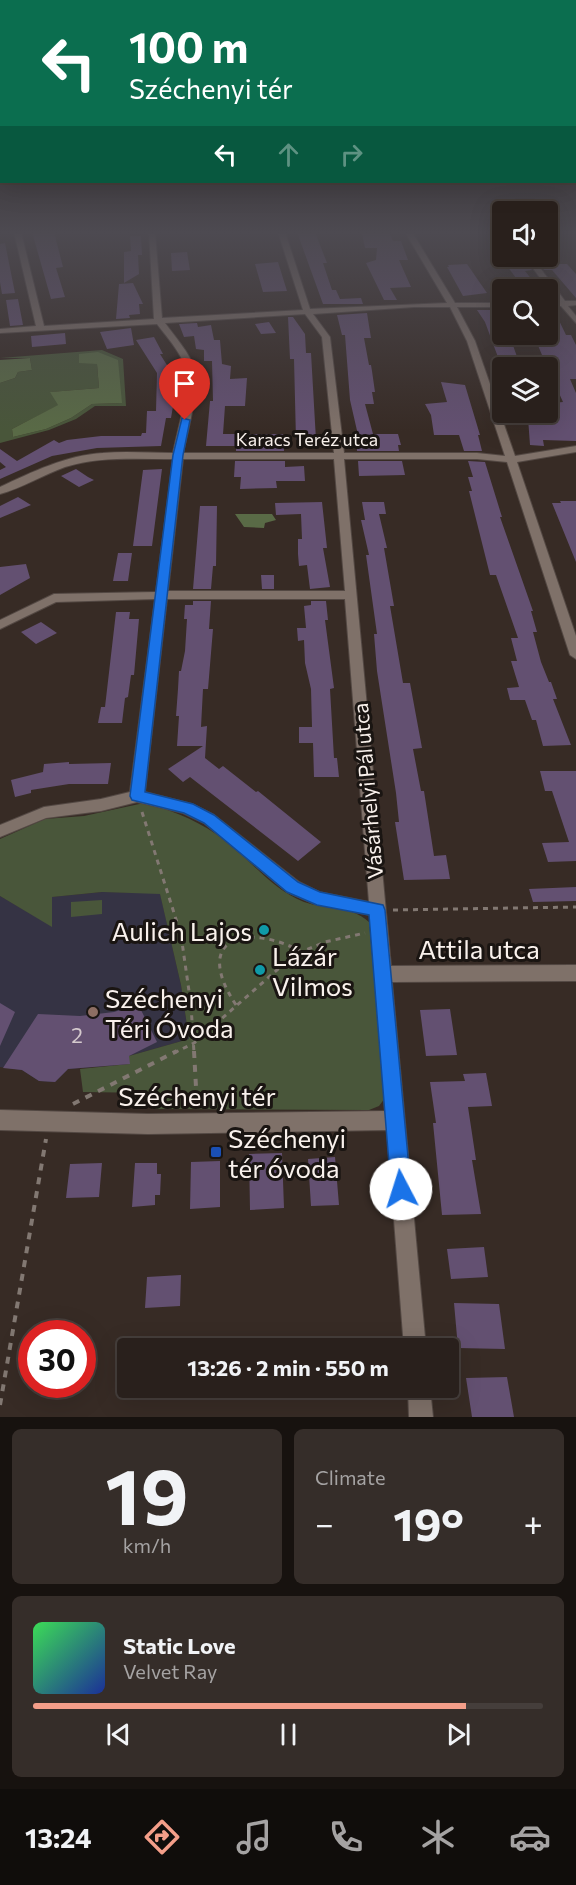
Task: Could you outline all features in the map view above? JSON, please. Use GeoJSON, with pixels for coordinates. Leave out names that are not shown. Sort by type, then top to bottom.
{"type":"FeatureCollection","features":[{"type":"Feature","properties":{"kind":"street"},"geometry":{"type":"LineString","coordinates":[[33,298],[40,328]]}},
{"type":"Feature","properties":{"kind":"street"},"geometry":{"type":"LineString","coordinates":[[137,796],[178,455],[189,403],[191,371],[185,358],[158,320],[157,298]]}},
{"type":"Feature","properties":{"kind":"street","name":"Vásárhelyi Pál utca"},"geometry":{"type":"LineString","coordinates":[[304,298],[308,311],[326,337],[339,456],[414,1338]]}},
{"type":"Feature","properties":{"kind":"street"},"geometry":{"type":"LineString","coordinates":[[447,298],[463,322],[471,341],[576,655]]}},
{"type":"Feature","properties":{"kind":"street"},"geometry":{"type":"LineString","coordinates":[[560,298],[576,321]]}},
{"type":"Feature","properties":{"kind":"street"},"geometry":{"type":"LineString","coordinates":[[558,303],[576,303]]}},
{"type":"Feature","properties":{"kind":"street"},"geometry":{"type":"LineString","coordinates":[[0,331],[414,305],[492,305]]}},
{"type":"Feature","properties":{"kind":"street","name":"Karacs Teréz utca"},"geometry":{"type":"LineString","coordinates":[[0,491],[52,467],[81,459],[122,455],[509,456],[576,449]]}},
{"type":"Feature","properties":{"kind":"street"},"geometry":{"type":"LineString","coordinates":[[0,625],[54,598],[162,595],[351,595]]}},
{"type":"Feature","properties":{"kind":"street"},"geometry":{"type":"LineString","coordinates":[[0,831],[44,813],[101,805],[137,796],[187,808],[209,819],[292,887],[317,898],[377,910]]}},
{"type":"Feature","properties":{"kind":"street","name":"Attila utca"},"geometry":{"type":"LineString","coordinates":[[382,974],[576,973]]}},
{"type":"Feature","properties":{"kind":"street","name":"Széchenyi tér"},"geometry":{"type":"LineString","coordinates":[[0,1120],[49,1123],[198,1123],[395,1120]]}},
{"type":"Feature","properties":{"kind":"street"},"geometry":{"type":"LineString","coordinates":[[420,1398],[421,1417]]}},
{"type":"Feature","properties":{"kind":"path"},"geometry":{"type":"LineString","coordinates":[[137,796],[181,935],[191,1005],[198,1123]]}},
{"type":"Feature","properties":{"kind":"path"},"geometry":{"type":"LineString","coordinates":[[377,910],[576,907]]}},
{"type":"Feature","properties":{"kind":"path"},"geometry":{"type":"LineString","coordinates":[[70,1105],[194,1042],[294,955],[325,942],[379,930]]}},
{"type":"Feature","properties":{"kind":"path"},"geometry":{"type":"LineString","coordinates":[[236,1005],[223,986],[220,971],[219,958],[225,947],[234,940],[248,936],[266,937],[283,941],[302,952]]}},
{"type":"Feature","properties":{"kind":"path"},"geometry":{"type":"LineString","coordinates":[[0,1405],[49,1123]]}},
{"type":"Feature","properties":{"kind":"shaded area","name":"Széchenyi Téri Óvoda"},"geometry":{"type":"Polygon","coordinates":[[[102,892],[160,893],[181,985],[189,1039],[129,1056],[130,1064],[68,1069],[55,1082],[39,1081],[22,1070],[0,1067],[0,896],[52,926],[51,897],[102,892]]]}},
{"type":"Feature","properties":{"kind":"green space"},"geometry":{"type":"Polygon","coordinates":[[[102,350],[123,359],[126,406],[95,406],[76,419],[49,430],[0,443],[0,383],[15,378],[18,372],[32,370],[30,358],[0,358],[102,350]],[[97,364],[99,388],[51,392],[59,405],[12,429],[13,437],[46,429],[71,418],[92,404],[121,403],[97,364]]]}},
{"type":"Feature","properties":{"kind":"green space"},"geometry":{"type":"Polygon","coordinates":[[[98,352],[118,360],[122,403],[92,404],[71,418],[46,429],[13,437],[12,429],[58,405],[50,392],[99,388],[97,364],[79,363],[79,354],[98,352]]]}},
{"type":"Feature","properties":{"kind":"green space"},"geometry":{"type":"Polygon","coordinates":[[[30,358],[32,370],[18,372],[15,378],[0,383],[0,360],[30,358]]]}},
{"type":"Feature","properties":{"kind":"green space"},"geometry":{"type":"Polygon","coordinates":[[[235,514],[272,514],[276,520],[265,523],[264,528],[244,527],[235,514]]]}},
{"type":"Feature","properties":{"kind":"green space"},"geometry":{"type":"Polygon","coordinates":[[[144,803],[181,815],[207,828],[291,896],[304,902],[354,913],[369,922],[385,1098],[379,1106],[369,1110],[152,1109],[151,1093],[83,1092],[80,1069],[129,1064],[129,1056],[189,1039],[181,985],[160,894],[102,892],[52,897],[52,927],[0,896],[0,839],[45,819],[84,816],[144,803]]]}},
{"type":"Feature","properties":{"kind":"green space"},"geometry":{"type":"Polygon","coordinates":[[[102,900],[102,914],[71,917],[71,902],[102,900]]]}},
{"type":"Feature","properties":{"kind":"building"},"geometry":{"type":"Polygon","coordinates":[[[118,298],[140,298],[143,304],[139,304],[140,314],[129,315],[130,318],[116,319],[118,298]]]}},
{"type":"Feature","properties":{"kind":"building"},"geometry":{"type":"Polygon","coordinates":[[[321,298],[361,298],[363,304],[323,304],[321,298]]]}},
{"type":"Feature","properties":{"kind":"building"},"geometry":{"type":"Polygon","coordinates":[[[383,298],[397,300],[384,300],[383,298]]]}},
{"type":"Feature","properties":{"kind":"building"},"geometry":{"type":"Polygon","coordinates":[[[18,299],[23,325],[10,326],[6,300],[18,299]]]}},
{"type":"Feature","properties":{"kind":"building"},"geometry":{"type":"Polygon","coordinates":[[[477,310],[492,310],[492,341],[485,322],[477,310]]]}},
{"type":"Feature","properties":{"kind":"building"},"geometry":{"type":"Polygon","coordinates":[[[367,313],[371,338],[364,338],[375,392],[372,392],[374,404],[365,404],[373,434],[398,434],[401,445],[398,445],[399,451],[357,451],[356,435],[358,435],[350,400],[345,335],[342,335],[337,315],[367,313]]]}},
{"type":"Feature","properties":{"kind":"building"},"geometry":{"type":"Polygon","coordinates":[[[288,317],[293,317],[305,334],[306,353],[311,353],[316,440],[296,440],[294,359],[290,359],[288,317]]]}},
{"type":"Feature","properties":{"kind":"building"},"geometry":{"type":"Polygon","coordinates":[[[558,318],[566,335],[571,335],[576,345],[576,379],[570,379],[576,393],[576,441],[543,440],[544,446],[530,445],[528,423],[558,423],[558,418],[560,418],[558,402],[563,402],[558,391],[558,357],[542,355],[538,345],[558,345],[558,318]]]}},
{"type":"Feature","properties":{"kind":"building"},"geometry":{"type":"Polygon","coordinates":[[[269,322],[276,333],[261,334],[255,324],[269,322]]]}},
{"type":"Feature","properties":{"kind":"building"},"geometry":{"type":"Polygon","coordinates":[[[197,323],[198,327],[211,325],[214,340],[220,340],[222,364],[231,366],[230,379],[247,378],[245,406],[225,406],[223,434],[283,434],[284,451],[236,451],[236,446],[206,446],[210,401],[213,401],[212,361],[204,361],[204,350],[196,349],[194,336],[184,337],[179,324],[197,323]]]}},
{"type":"Feature","properties":{"kind":"building"},"geometry":{"type":"Polygon","coordinates":[[[131,328],[134,345],[107,349],[100,332],[131,328]]]}},
{"type":"Feature","properties":{"kind":"building"},"geometry":{"type":"Polygon","coordinates":[[[65,333],[66,344],[32,347],[31,336],[65,333]]]}},
{"type":"Feature","properties":{"kind":"building"},"geometry":{"type":"Polygon","coordinates":[[[154,337],[163,354],[160,354],[182,389],[176,389],[171,418],[166,418],[161,446],[97,448],[52,456],[0,479],[0,470],[6,467],[0,462],[0,449],[17,461],[54,440],[59,443],[101,436],[141,436],[142,433],[146,433],[147,411],[156,411],[157,373],[136,340],[154,337]]]}},
{"type":"Feature","properties":{"kind":"building"},"geometry":{"type":"Polygon","coordinates":[[[494,345],[513,345],[517,357],[498,357],[494,345]]]}},
{"type":"Feature","properties":{"kind":"building"},"geometry":{"type":"Polygon","coordinates":[[[441,382],[465,385],[480,435],[478,435],[482,451],[464,451],[459,435],[434,435],[431,415],[425,404],[447,402],[441,382]]]}},
{"type":"Feature","properties":{"kind":"building"},"geometry":{"type":"Polygon","coordinates":[[[235,461],[285,461],[285,467],[304,466],[305,481],[276,481],[277,488],[240,489],[241,477],[234,477],[235,461]]]}},
{"type":"Feature","properties":{"kind":"building"},"geometry":{"type":"Polygon","coordinates":[[[358,461],[402,461],[405,475],[359,476],[358,461]]]}},
{"type":"Feature","properties":{"kind":"building"},"geometry":{"type":"Polygon","coordinates":[[[468,461],[485,462],[502,517],[500,517],[533,611],[531,611],[537,632],[533,632],[541,662],[551,682],[557,699],[553,699],[571,745],[543,746],[536,720],[532,720],[525,700],[510,700],[507,688],[519,687],[511,661],[517,661],[511,638],[518,638],[496,575],[490,575],[469,491],[472,491],[468,477],[473,477],[468,461]]]}},
{"type":"Feature","properties":{"kind":"building"},"geometry":{"type":"Polygon","coordinates":[[[76,469],[94,480],[79,487],[61,476],[76,469]]]}},
{"type":"Feature","properties":{"kind":"building"},"geometry":{"type":"Polygon","coordinates":[[[162,469],[152,546],[133,546],[143,470],[162,469]]]}},
{"type":"Feature","properties":{"kind":"building"},"geometry":{"type":"Polygon","coordinates":[[[18,497],[31,505],[0,518],[0,506],[18,497]]]}},
{"type":"Feature","properties":{"kind":"building"},"geometry":{"type":"Polygon","coordinates":[[[560,501],[576,501],[576,562],[552,503],[561,503],[560,501]]]}},
{"type":"Feature","properties":{"kind":"building"},"geometry":{"type":"Polygon","coordinates":[[[322,502],[327,548],[323,548],[330,587],[310,589],[307,565],[299,566],[298,539],[302,539],[301,514],[276,515],[275,503],[322,502]]]}},
{"type":"Feature","properties":{"kind":"building"},"geometry":{"type":"Polygon","coordinates":[[[362,502],[384,502],[386,514],[379,514],[387,548],[384,548],[394,606],[390,606],[403,683],[410,683],[422,748],[413,749],[421,791],[424,791],[434,856],[446,855],[450,879],[404,880],[395,822],[399,822],[396,793],[377,671],[374,634],[377,634],[366,555],[369,555],[361,520],[365,520],[362,502]]]}},
{"type":"Feature","properties":{"kind":"building"},"geometry":{"type":"Polygon","coordinates":[[[200,506],[217,506],[216,566],[213,566],[211,589],[193,589],[200,506]]]}},
{"type":"Feature","properties":{"kind":"building"},"geometry":{"type":"Polygon","coordinates":[[[118,553],[132,553],[128,581],[113,581],[118,553]]]}},
{"type":"Feature","properties":{"kind":"building"},"geometry":{"type":"Polygon","coordinates":[[[26,564],[30,578],[0,595],[0,567],[26,564]]]}},
{"type":"Feature","properties":{"kind":"building"},"geometry":{"type":"Polygon","coordinates":[[[261,575],[274,575],[274,589],[262,589],[261,575]]]}},
{"type":"Feature","properties":{"kind":"building"},"geometry":{"type":"Polygon","coordinates":[[[193,601],[211,601],[209,629],[213,629],[208,689],[203,689],[201,727],[207,726],[205,758],[219,769],[223,766],[256,792],[258,791],[321,842],[298,861],[190,777],[183,782],[168,769],[203,746],[177,746],[179,671],[181,671],[185,651],[187,619],[184,619],[185,605],[193,605],[193,601]]]}},
{"type":"Feature","properties":{"kind":"building"},"geometry":{"type":"Polygon","coordinates":[[[311,601],[326,601],[328,620],[325,620],[334,688],[330,689],[334,758],[337,758],[339,777],[314,777],[313,743],[299,743],[299,727],[312,727],[311,689],[305,663],[304,640],[298,641],[297,628],[306,628],[304,606],[311,605],[311,601]]]}},
{"type":"Feature","properties":{"kind":"building"},"geometry":{"type":"Polygon","coordinates":[[[116,612],[130,612],[129,619],[139,619],[134,675],[131,675],[128,697],[125,698],[122,723],[98,723],[101,707],[105,707],[116,612]]]}},
{"type":"Feature","properties":{"kind":"building"},"geometry":{"type":"Polygon","coordinates":[[[41,622],[57,633],[36,644],[21,632],[41,622]]]}},
{"type":"Feature","properties":{"kind":"building"},"geometry":{"type":"Polygon","coordinates":[[[69,762],[69,764],[111,763],[108,784],[69,784],[31,790],[31,793],[15,797],[11,780],[43,772],[44,764],[69,762]]]}},
{"type":"Feature","properties":{"kind":"building"},"geometry":{"type":"Polygon","coordinates":[[[540,771],[576,771],[576,861],[548,862],[542,843],[569,842],[552,791],[545,791],[540,771]]]}},
{"type":"Feature","properties":{"kind":"building"},"geometry":{"type":"Polygon","coordinates":[[[576,887],[576,901],[533,902],[529,889],[576,887]]]}},
{"type":"Feature","properties":{"kind":"building"},"geometry":{"type":"Polygon","coordinates":[[[0,1003],[15,1012],[0,1046],[0,1003]]]}},
{"type":"Feature","properties":{"kind":"building"},"geometry":{"type":"Polygon","coordinates":[[[138,1004],[157,1042],[129,1056],[130,1064],[68,1069],[55,1082],[39,1081],[22,1070],[3,1068],[38,1014],[80,1016],[114,1012],[138,1004]]]}},
{"type":"Feature","properties":{"kind":"building"},"geometry":{"type":"Polygon","coordinates":[[[450,1009],[457,1055],[426,1056],[420,1010],[450,1009]]]}},
{"type":"Feature","properties":{"kind":"building"},"geometry":{"type":"Polygon","coordinates":[[[486,1073],[492,1106],[468,1107],[476,1160],[472,1160],[481,1214],[442,1215],[433,1123],[436,1123],[430,1082],[465,1081],[463,1074],[486,1073]]]}},
{"type":"Feature","properties":{"kind":"building"},"geometry":{"type":"Polygon","coordinates":[[[282,1153],[284,1208],[250,1210],[249,1154],[282,1153]]]}},
{"type":"Feature","properties":{"kind":"building"},"geometry":{"type":"Polygon","coordinates":[[[335,1157],[339,1205],[311,1206],[308,1159],[335,1157]]]}},
{"type":"Feature","properties":{"kind":"building"},"geometry":{"type":"Polygon","coordinates":[[[220,1161],[220,1207],[190,1209],[191,1162],[220,1161]]]}},
{"type":"Feature","properties":{"kind":"building"},"geometry":{"type":"Polygon","coordinates":[[[102,1163],[99,1197],[66,1198],[70,1164],[102,1163]]]}},
{"type":"Feature","properties":{"kind":"building"},"geometry":{"type":"Polygon","coordinates":[[[135,1163],[157,1163],[157,1174],[161,1174],[160,1195],[155,1195],[155,1205],[132,1207],[135,1163]]]}},
{"type":"Feature","properties":{"kind":"building"},"geometry":{"type":"Polygon","coordinates":[[[484,1247],[488,1277],[451,1279],[447,1249],[484,1247]]]}},
{"type":"Feature","properties":{"kind":"building"},"geometry":{"type":"Polygon","coordinates":[[[181,1275],[180,1306],[145,1308],[147,1277],[181,1275]]]}},
{"type":"Feature","properties":{"kind":"building"},"geometry":{"type":"Polygon","coordinates":[[[454,1303],[499,1304],[505,1349],[459,1348],[459,1338],[457,1338],[454,1303]]]}},
{"type":"Feature","properties":{"kind":"building"},"geometry":{"type":"Polygon","coordinates":[[[507,1377],[514,1417],[472,1417],[466,1378],[507,1377]]]}},
{"type":"Feature","properties":{"kind":"place","name":"Aulich Lajos"},"geometry":{"type":"Point","coordinates":[264,930]}},
{"type":"Feature","properties":{"kind":"place","name":"Lázár Vilmos"},"geometry":{"type":"Point","coordinates":[260,970]}},
{"type":"Feature","properties":{"kind":"place","name":"Széchenyi Téri Óvoda"},"geometry":{"type":"Point","coordinates":[93,1012]}},
{"type":"Feature","properties":{"kind":"place","name":"Széchenyi tér óvoda"},"geometry":{"type":"Point","coordinates":[216,1152]}},
{"type":"Feature","properties":{"kind":"route"},"geometry":{"type":"LineString","coordinates":[[185,420],[178,455],[137,796],[187,808],[209,819],[292,887],[317,898],[377,910],[401,1189]]}}]}
